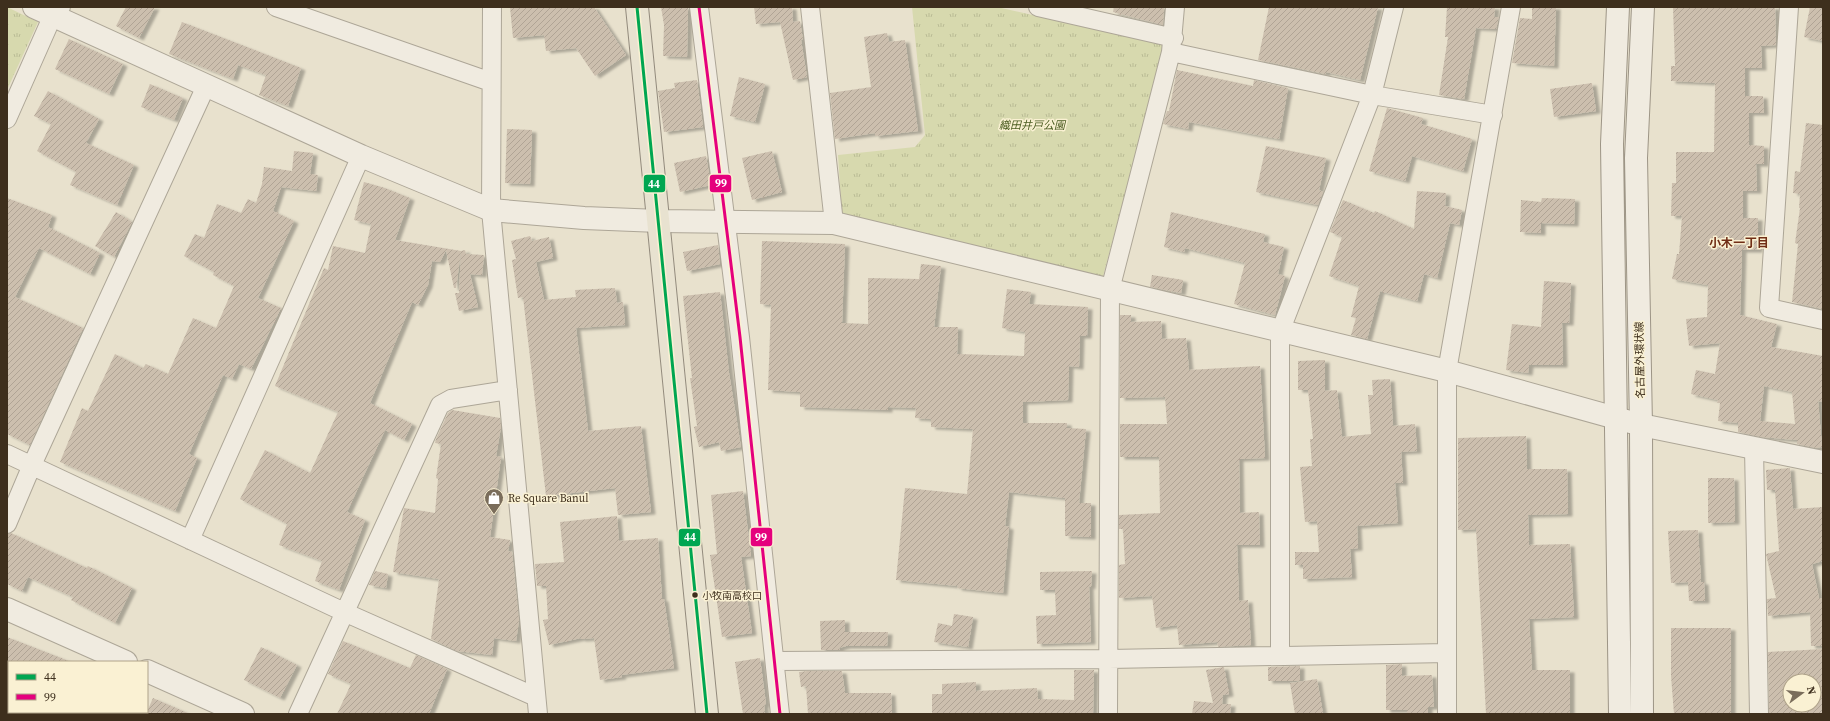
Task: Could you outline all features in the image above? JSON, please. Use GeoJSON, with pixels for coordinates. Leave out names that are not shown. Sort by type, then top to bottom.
{"type":"FeatureCollection","features":[{"type":"Feature","properties":{"kind":"main road"},"geometry":{"type":"LineString","coordinates":[[637,7],[707,714]]}},
{"type":"Feature","properties":{"kind":"street"},"geometry":{"type":"LineString","coordinates":[[276,7],[491,82]]}},
{"type":"Feature","properties":{"kind":"street"},"geometry":{"type":"LineString","coordinates":[[492,7],[491,210],[537,706]]}},
{"type":"Feature","properties":{"kind":"street"},"geometry":{"type":"LineString","coordinates":[[700,7],[740,337],[776,661],[780,714]]}},
{"type":"Feature","properties":{"kind":"street"},"geometry":{"type":"LineString","coordinates":[[810,7],[834,223]]}},
{"type":"Feature","properties":{"kind":"street"},"geometry":{"type":"LineString","coordinates":[[1038,7],[1172,45],[1372,95],[1493,115]]}},
{"type":"Feature","properties":{"kind":"street"},"geometry":{"type":"LineString","coordinates":[[1108,714],[1110,290],[1172,45],[1175,7]]}},
{"type":"Feature","properties":{"kind":"street"},"geometry":{"type":"LineString","coordinates":[[1280,656],[1280,332],[1372,95],[1394,7]]}},
{"type":"Feature","properties":{"kind":"street"},"geometry":{"type":"LineString","coordinates":[[1448,714],[1446,653],[1447,371],[1511,7]]}},
{"type":"Feature","properties":{"kind":"street"},"geometry":{"type":"LineString","coordinates":[[1618,7],[1612,144],[1620,714]]}},
{"type":"Feature","properties":{"kind":"street","name":"名古屋外環状線"},"geometry":{"type":"LineString","coordinates":[[1642,714],[1641,425],[1636,158],[1643,7]]}},
{"type":"Feature","properties":{"kind":"street"},"geometry":{"type":"LineString","coordinates":[[1789,7],[1769,308],[1823,320]]}},
{"type":"Feature","properties":{"kind":"street"},"geometry":{"type":"LineString","coordinates":[[7,119],[49,10],[206,86],[361,156],[491,210],[584,218],[659,221],[834,223],[1280,332],[1447,371],[1641,425],[1823,462]]}},
{"type":"Feature","properties":{"kind":"street"},"geometry":{"type":"LineString","coordinates":[[7,524],[32,465],[206,86]]}},
{"type":"Feature","properties":{"kind":"street"},"geometry":{"type":"LineString","coordinates":[[190,540],[361,156]]}},
{"type":"Feature","properties":{"kind":"street"},"geometry":{"type":"LineString","coordinates":[[298,714],[440,405],[451,399],[508,390]]}},
{"type":"Feature","properties":{"kind":"street"},"geometry":{"type":"LineString","coordinates":[[1754,448],[1759,714]]}},
{"type":"Feature","properties":{"kind":"street"},"geometry":{"type":"LineString","coordinates":[[7,454],[344,612],[537,706]]}},
{"type":"Feature","properties":{"kind":"street"},"geometry":{"type":"LineString","coordinates":[[7,609],[124,661]]}},
{"type":"Feature","properties":{"kind":"street"},"geometry":{"type":"LineString","coordinates":[[776,661],[1109,659],[1446,653]]}},
{"type":"Feature","properties":{"kind":"street"},"geometry":{"type":"LineString","coordinates":[[149,677],[243,714]]}},
{"type":"Feature","properties":{"kind":"green space"},"geometry":{"type":"Polygon","coordinates":[[[7,7],[38,22],[7,90],[7,7]]]}},
{"type":"Feature","properties":{"kind":"green space","name":"織田井戸公園"},"geometry":{"type":"Polygon","coordinates":[[[912,7],[997,7],[1165,45],[1102,280],[842,218],[838,155],[915,147],[925,135],[912,7]]]}},
{"type":"Feature","properties":{"kind":"building"},"geometry":{"type":"Polygon","coordinates":[[[126,7],[155,7],[139,38],[116,26],[126,7]]]}},
{"type":"Feature","properties":{"kind":"building"},"geometry":{"type":"Polygon","coordinates":[[[510,7],[594,7],[626,55],[595,76],[576,48],[546,51],[544,35],[513,38],[510,7]]]}},
{"type":"Feature","properties":{"kind":"building"},"geometry":{"type":"Polygon","coordinates":[[[661,7],[688,7],[687,57],[663,56],[664,25],[661,7]]]}},
{"type":"Feature","properties":{"kind":"building"},"geometry":{"type":"Polygon","coordinates":[[[754,7],[792,7],[793,22],[800,21],[803,39],[801,40],[807,77],[793,80],[780,22],[756,24],[754,7]]]}},
{"type":"Feature","properties":{"kind":"building"},"geometry":{"type":"Polygon","coordinates":[[[1114,7],[1164,7],[1163,25],[1113,12],[1114,7]]]}},
{"type":"Feature","properties":{"kind":"building"},"geometry":{"type":"Polygon","coordinates":[[[1269,7],[1378,7],[1360,80],[1326,72],[1326,74],[1258,60],[1269,7]]]}},
{"type":"Feature","properties":{"kind":"building"},"geometry":{"type":"Polygon","coordinates":[[[1447,7],[1495,7],[1494,17],[1499,17],[1496,29],[1476,28],[1464,99],[1439,95],[1448,37],[1445,37],[1447,7]]]}},
{"type":"Feature","properties":{"kind":"building"},"geometry":{"type":"Polygon","coordinates":[[[1532,7],[1556,7],[1554,66],[1512,63],[1520,18],[1532,19],[1532,7]]]}},
{"type":"Feature","properties":{"kind":"building"},"geometry":{"type":"Polygon","coordinates":[[[1673,7],[1775,7],[1776,45],[1761,46],[1762,68],[1745,68],[1745,96],[1763,96],[1764,113],[1749,113],[1749,145],[1764,146],[1764,164],[1756,164],[1757,191],[1743,191],[1743,218],[1758,218],[1758,250],[1742,250],[1740,315],[1777,324],[1771,347],[1823,356],[1823,402],[1818,401],[1822,447],[1816,448],[1797,444],[1797,440],[1761,437],[1738,432],[1738,423],[1718,421],[1720,403],[1717,403],[1718,400],[1691,394],[1696,370],[1715,374],[1720,343],[1689,346],[1686,319],[1707,317],[1708,285],[1672,279],[1677,254],[1679,254],[1682,216],[1671,216],[1672,183],[1676,183],[1676,152],[1714,152],[1715,83],[1671,81],[1671,66],[1675,66],[1673,7]],[[1764,386],[1760,421],[1795,424],[1792,392],[1764,386]]]}},
{"type":"Feature","properties":{"kind":"building"},"geometry":{"type":"Polygon","coordinates":[[[1810,7],[1823,7],[1823,41],[1804,37],[1810,7]]]}},
{"type":"Feature","properties":{"kind":"building"},"geometry":{"type":"Polygon","coordinates":[[[182,22],[301,68],[288,106],[259,95],[266,75],[238,65],[233,79],[169,54],[182,22]]]}},
{"type":"Feature","properties":{"kind":"building"},"geometry":{"type":"Polygon","coordinates":[[[887,33],[889,42],[905,40],[918,131],[875,136],[875,133],[835,139],[830,93],[871,87],[864,37],[887,33]]]}},
{"type":"Feature","properties":{"kind":"building"},"geometry":{"type":"Polygon","coordinates":[[[69,39],[123,64],[109,94],[55,69],[69,39]]]}},
{"type":"Feature","properties":{"kind":"building"},"geometry":{"type":"Polygon","coordinates":[[[1177,70],[1253,86],[1254,80],[1288,88],[1279,139],[1189,122],[1188,129],[1163,124],[1167,111],[1169,111],[1177,70]]]}},
{"type":"Feature","properties":{"kind":"building"},"geometry":{"type":"Polygon","coordinates":[[[739,77],[765,84],[755,122],[730,116],[739,77]]]}},
{"type":"Feature","properties":{"kind":"building"},"geometry":{"type":"Polygon","coordinates":[[[697,80],[703,127],[664,132],[658,91],[675,88],[674,83],[697,80]]]}},
{"type":"Feature","properties":{"kind":"building"},"geometry":{"type":"Polygon","coordinates":[[[1592,83],[1596,111],[1554,117],[1550,89],[1592,83]]]}},
{"type":"Feature","properties":{"kind":"building"},"geometry":{"type":"Polygon","coordinates":[[[150,84],[183,98],[174,120],[141,107],[150,84]]]}},
{"type":"Feature","properties":{"kind":"building"},"geometry":{"type":"Polygon","coordinates":[[[48,91],[99,119],[86,143],[134,165],[117,205],[70,185],[76,172],[37,151],[51,124],[34,116],[48,91]]]}},
{"type":"Feature","properties":{"kind":"building"},"geometry":{"type":"Polygon","coordinates":[[[1387,108],[1423,118],[1421,124],[1472,139],[1463,171],[1412,156],[1405,181],[1369,171],[1387,108]]]}},
{"type":"Feature","properties":{"kind":"building"},"geometry":{"type":"Polygon","coordinates":[[[1806,123],[1823,125],[1823,309],[1792,302],[1798,244],[1795,243],[1800,208],[1800,194],[1793,193],[1795,171],[1800,172],[1806,123]]]}},
{"type":"Feature","properties":{"kind":"building"},"geometry":{"type":"Polygon","coordinates":[[[507,129],[532,130],[530,184],[505,183],[507,129]]]}},
{"type":"Feature","properties":{"kind":"building"},"geometry":{"type":"Polygon","coordinates":[[[1266,146],[1326,158],[1319,190],[1323,192],[1318,205],[1256,192],[1266,146]]]}},
{"type":"Feature","properties":{"kind":"building"},"geometry":{"type":"Polygon","coordinates":[[[294,151],[313,153],[310,174],[318,175],[316,191],[281,187],[273,211],[294,221],[258,298],[281,308],[251,369],[239,364],[232,379],[223,375],[189,454],[197,458],[175,511],[60,462],[82,408],[88,411],[115,354],[143,368],[146,364],[168,374],[193,318],[216,328],[234,286],[213,275],[214,272],[184,256],[195,234],[204,238],[217,204],[241,213],[248,199],[256,203],[262,184],[264,167],[292,171],[294,151]]]}},
{"type":"Feature","properties":{"kind":"building"},"geometry":{"type":"Polygon","coordinates":[[[772,151],[782,192],[752,200],[742,158],[772,151]]]}},
{"type":"Feature","properties":{"kind":"building"},"geometry":{"type":"Polygon","coordinates":[[[706,156],[711,185],[680,192],[674,163],[706,156]]]}},
{"type":"Feature","properties":{"kind":"building"},"geometry":{"type":"Polygon","coordinates":[[[364,182],[385,188],[410,198],[395,240],[461,251],[456,288],[454,288],[446,250],[440,262],[432,261],[428,285],[418,305],[412,302],[370,403],[412,424],[404,440],[385,430],[347,512],[365,520],[339,590],[315,581],[322,561],[279,545],[287,524],[240,499],[265,450],[310,473],[338,412],[275,386],[324,268],[328,270],[333,246],[365,253],[371,224],[354,220],[364,182]]]}},
{"type":"Feature","properties":{"kind":"building"},"geometry":{"type":"Polygon","coordinates":[[[1417,191],[1446,193],[1445,206],[1462,210],[1459,225],[1450,223],[1437,278],[1424,274],[1417,301],[1380,291],[1367,339],[1351,335],[1356,318],[1351,317],[1359,286],[1329,276],[1342,237],[1330,232],[1343,200],[1374,213],[1375,211],[1414,229],[1417,191]]]}},
{"type":"Feature","properties":{"kind":"building"},"geometry":{"type":"Polygon","coordinates":[[[7,198],[52,215],[48,227],[100,253],[90,274],[39,248],[15,297],[83,328],[30,445],[7,434],[7,198]]]}},
{"type":"Feature","properties":{"kind":"building"},"geometry":{"type":"Polygon","coordinates":[[[1542,198],[1575,199],[1574,224],[1541,223],[1541,233],[1520,232],[1521,200],[1541,202],[1542,198]]]}},
{"type":"Feature","properties":{"kind":"building"},"geometry":{"type":"Polygon","coordinates":[[[116,212],[132,222],[114,257],[95,246],[116,212]]]}},
{"type":"Feature","properties":{"kind":"building"},"geometry":{"type":"Polygon","coordinates":[[[1171,212],[1265,234],[1263,242],[1284,247],[1278,274],[1285,276],[1275,315],[1234,304],[1245,263],[1185,248],[1184,252],[1164,247],[1171,212]]]}},
{"type":"Feature","properties":{"kind":"building"},"geometry":{"type":"Polygon","coordinates":[[[530,236],[532,241],[549,237],[553,258],[536,262],[544,300],[576,297],[575,290],[615,288],[617,303],[623,302],[625,325],[576,328],[588,431],[641,426],[651,512],[618,515],[615,488],[546,496],[523,297],[518,298],[512,260],[516,259],[511,241],[530,236]]]}},
{"type":"Feature","properties":{"kind":"building"},"geometry":{"type":"Polygon","coordinates":[[[762,241],[845,244],[842,323],[868,324],[868,278],[919,279],[921,264],[941,266],[934,327],[958,327],[957,354],[1024,356],[1025,332],[1002,328],[1007,289],[1031,292],[1029,304],[1088,307],[1087,336],[1080,336],[1079,367],[1069,366],[1068,400],[1023,402],[1023,423],[1067,423],[1067,428],[1086,429],[1079,503],[1091,503],[1091,537],[1065,536],[1065,498],[1009,492],[1005,526],[1009,527],[1003,593],[957,588],[958,586],[896,580],[905,488],[967,494],[973,429],[931,427],[931,419],[915,418],[916,408],[888,407],[888,410],[800,407],[800,392],[768,390],[771,305],[760,304],[762,241]]]}},
{"type":"Feature","properties":{"kind":"building"},"geometry":{"type":"Polygon","coordinates":[[[718,245],[720,264],[687,271],[683,252],[718,245]]]}},
{"type":"Feature","properties":{"kind":"building"},"geometry":{"type":"Polygon","coordinates":[[[465,250],[466,254],[484,255],[482,275],[470,274],[478,307],[459,311],[455,293],[459,293],[461,251],[465,250]]]}},
{"type":"Feature","properties":{"kind":"building"},"geometry":{"type":"Polygon","coordinates":[[[1152,275],[1183,280],[1181,293],[1150,287],[1152,275]]]}},
{"type":"Feature","properties":{"kind":"building"},"geometry":{"type":"Polygon","coordinates":[[[1544,281],[1571,283],[1569,323],[1562,323],[1563,365],[1529,365],[1528,373],[1506,370],[1512,324],[1541,327],[1544,281]]]}},
{"type":"Feature","properties":{"kind":"building"},"geometry":{"type":"Polygon","coordinates":[[[720,292],[729,373],[741,447],[721,451],[719,442],[699,447],[694,427],[697,426],[690,378],[692,378],[683,296],[720,292]]]}},
{"type":"Feature","properties":{"kind":"building"},"geometry":{"type":"Polygon","coordinates":[[[1120,315],[1131,315],[1131,322],[1161,321],[1162,339],[1186,338],[1189,370],[1260,366],[1265,458],[1239,459],[1240,513],[1259,512],[1260,545],[1237,545],[1239,601],[1248,600],[1251,645],[1218,647],[1217,642],[1179,645],[1177,625],[1156,628],[1152,596],[1119,598],[1119,565],[1125,564],[1123,529],[1119,529],[1119,515],[1160,513],[1159,457],[1120,457],[1120,424],[1167,424],[1165,397],[1120,398],[1120,315]]]}},
{"type":"Feature","properties":{"kind":"building"},"geometry":{"type":"Polygon","coordinates":[[[1325,360],[1325,391],[1337,390],[1342,437],[1371,434],[1368,395],[1373,395],[1372,380],[1390,379],[1393,426],[1415,424],[1417,451],[1401,452],[1403,483],[1395,483],[1398,523],[1357,526],[1358,548],[1350,549],[1352,577],[1303,579],[1303,565],[1295,565],[1295,552],[1319,552],[1317,521],[1305,522],[1300,467],[1312,466],[1310,439],[1313,439],[1308,390],[1298,390],[1298,361],[1325,360]]]}},
{"type":"Feature","properties":{"kind":"building"},"geometry":{"type":"Polygon","coordinates":[[[452,410],[500,418],[501,427],[496,456],[501,457],[490,537],[510,540],[508,551],[512,552],[519,620],[516,641],[494,638],[492,655],[457,651],[431,639],[439,579],[393,572],[404,508],[435,513],[438,479],[436,478],[441,444],[435,443],[448,413],[452,410]]]}},
{"type":"Feature","properties":{"kind":"building"},"geometry":{"type":"Polygon","coordinates":[[[1526,436],[1527,469],[1567,469],[1568,514],[1528,515],[1529,545],[1570,544],[1574,617],[1529,619],[1532,670],[1570,670],[1570,714],[1486,714],[1476,529],[1458,530],[1458,438],[1526,436]]]}},
{"type":"Feature","properties":{"kind":"building"},"geometry":{"type":"Polygon","coordinates":[[[1790,468],[1793,509],[1823,507],[1823,561],[1812,564],[1819,598],[1823,598],[1823,646],[1811,646],[1810,612],[1768,616],[1767,599],[1776,598],[1766,554],[1779,551],[1775,490],[1767,490],[1766,470],[1790,468]]]}},
{"type":"Feature","properties":{"kind":"building"},"geometry":{"type":"Polygon","coordinates":[[[1708,478],[1734,478],[1735,522],[1708,523],[1708,478]]]}},
{"type":"Feature","properties":{"kind":"building"},"geometry":{"type":"Polygon","coordinates":[[[743,491],[751,556],[741,557],[752,633],[722,637],[710,555],[717,554],[711,495],[743,491]]]}},
{"type":"Feature","properties":{"kind":"building"},"geometry":{"type":"Polygon","coordinates":[[[617,516],[619,541],[658,538],[662,599],[664,599],[674,668],[621,675],[622,677],[600,680],[594,638],[581,638],[549,645],[543,620],[548,619],[546,586],[537,586],[535,564],[564,562],[560,522],[617,516]]]}},
{"type":"Feature","properties":{"kind":"building"},"geometry":{"type":"Polygon","coordinates":[[[1698,530],[1701,582],[1704,582],[1705,601],[1689,601],[1688,582],[1671,583],[1668,531],[1698,530]]]}},
{"type":"Feature","properties":{"kind":"building"},"geometry":{"type":"Polygon","coordinates":[[[11,533],[87,568],[88,566],[132,588],[115,623],[71,600],[73,597],[28,577],[22,591],[7,584],[7,534],[11,533]]]}},
{"type":"Feature","properties":{"kind":"building"},"geometry":{"type":"Polygon","coordinates":[[[375,571],[388,574],[386,588],[369,585],[375,571]]]}},
{"type":"Feature","properties":{"kind":"building"},"geometry":{"type":"Polygon","coordinates":[[[1092,571],[1091,587],[1089,586],[1091,642],[1037,644],[1036,616],[1056,615],[1055,590],[1040,590],[1040,572],[1092,571]]]}},
{"type":"Feature","properties":{"kind":"building"},"geometry":{"type":"Polygon","coordinates":[[[954,614],[973,617],[968,647],[934,642],[938,623],[952,626],[954,614]]]}},
{"type":"Feature","properties":{"kind":"building"},"geometry":{"type":"Polygon","coordinates":[[[845,620],[845,632],[888,632],[887,646],[846,646],[839,648],[840,650],[821,650],[820,621],[845,620]]]}},
{"type":"Feature","properties":{"kind":"building"},"geometry":{"type":"Polygon","coordinates":[[[1671,628],[1731,628],[1731,714],[1674,714],[1671,676],[1671,628]]]}},
{"type":"Feature","properties":{"kind":"building"},"geometry":{"type":"Polygon","coordinates":[[[7,637],[69,661],[8,661],[7,662],[7,637]]]}},
{"type":"Feature","properties":{"kind":"building"},"geometry":{"type":"Polygon","coordinates":[[[343,641],[410,668],[416,655],[447,669],[429,714],[337,714],[351,684],[328,674],[343,641]]]}},
{"type":"Feature","properties":{"kind":"building"},"geometry":{"type":"Polygon","coordinates":[[[261,647],[297,665],[280,698],[244,680],[261,647]]]}},
{"type":"Feature","properties":{"kind":"building"},"geometry":{"type":"Polygon","coordinates":[[[1823,649],[1823,714],[1769,714],[1768,652],[1823,649]]]}},
{"type":"Feature","properties":{"kind":"building"},"geometry":{"type":"Polygon","coordinates":[[[760,658],[766,704],[764,705],[765,714],[743,714],[735,662],[760,658]]]}},
{"type":"Feature","properties":{"kind":"building"},"geometry":{"type":"Polygon","coordinates":[[[1402,664],[1402,676],[1432,675],[1434,707],[1428,707],[1428,714],[1407,714],[1407,710],[1386,710],[1386,665],[1402,664]]]}},
{"type":"Feature","properties":{"kind":"building"},"geometry":{"type":"Polygon","coordinates":[[[1300,666],[1300,681],[1268,681],[1268,667],[1300,666]]]}},
{"type":"Feature","properties":{"kind":"building"},"geometry":{"type":"Polygon","coordinates":[[[1224,667],[1229,694],[1223,695],[1222,704],[1231,704],[1230,714],[1192,714],[1194,701],[1213,703],[1206,670],[1224,667]]]}},
{"type":"Feature","properties":{"kind":"building"},"geometry":{"type":"Polygon","coordinates":[[[1074,670],[1094,670],[1093,714],[932,714],[932,694],[942,694],[942,684],[976,682],[976,691],[1037,688],[1038,699],[1074,700],[1074,670]]]}},
{"type":"Feature","properties":{"kind":"building"},"geometry":{"type":"Polygon","coordinates":[[[842,671],[845,693],[891,693],[892,714],[808,714],[806,686],[801,687],[799,672],[842,671]]]}},
{"type":"Feature","properties":{"kind":"building"},"geometry":{"type":"Polygon","coordinates":[[[1317,679],[1323,714],[1295,714],[1290,683],[1317,679]]]}},
{"type":"Feature","properties":{"kind":"building"},"geometry":{"type":"Polygon","coordinates":[[[153,698],[190,714],[146,714],[148,713],[153,698]]]}},
{"type":"Feature","properties":{"kind":"transit line","name":"44"},"geometry":{"type":"LineString","coordinates":[[637,7],[707,714]]}},
{"type":"Feature","properties":{"kind":"transit line","name":"99"},"geometry":{"type":"LineString","coordinates":[[699,7],[740,337],[780,714]]}},
{"type":"Feature","properties":{"kind":"place","name":"Re Square Banul"},"geometry":{"type":"Point","coordinates":[494,515]}},
{"type":"Feature","properties":{"kind":"place","name":"小牧南高校口"},"geometry":{"type":"Point","coordinates":[695,595]}},
{"type":"Feature","properties":{"kind":"district","name":"小木一丁目"},"geometry":{"type":"Point","coordinates":[1739,243]}}]}
